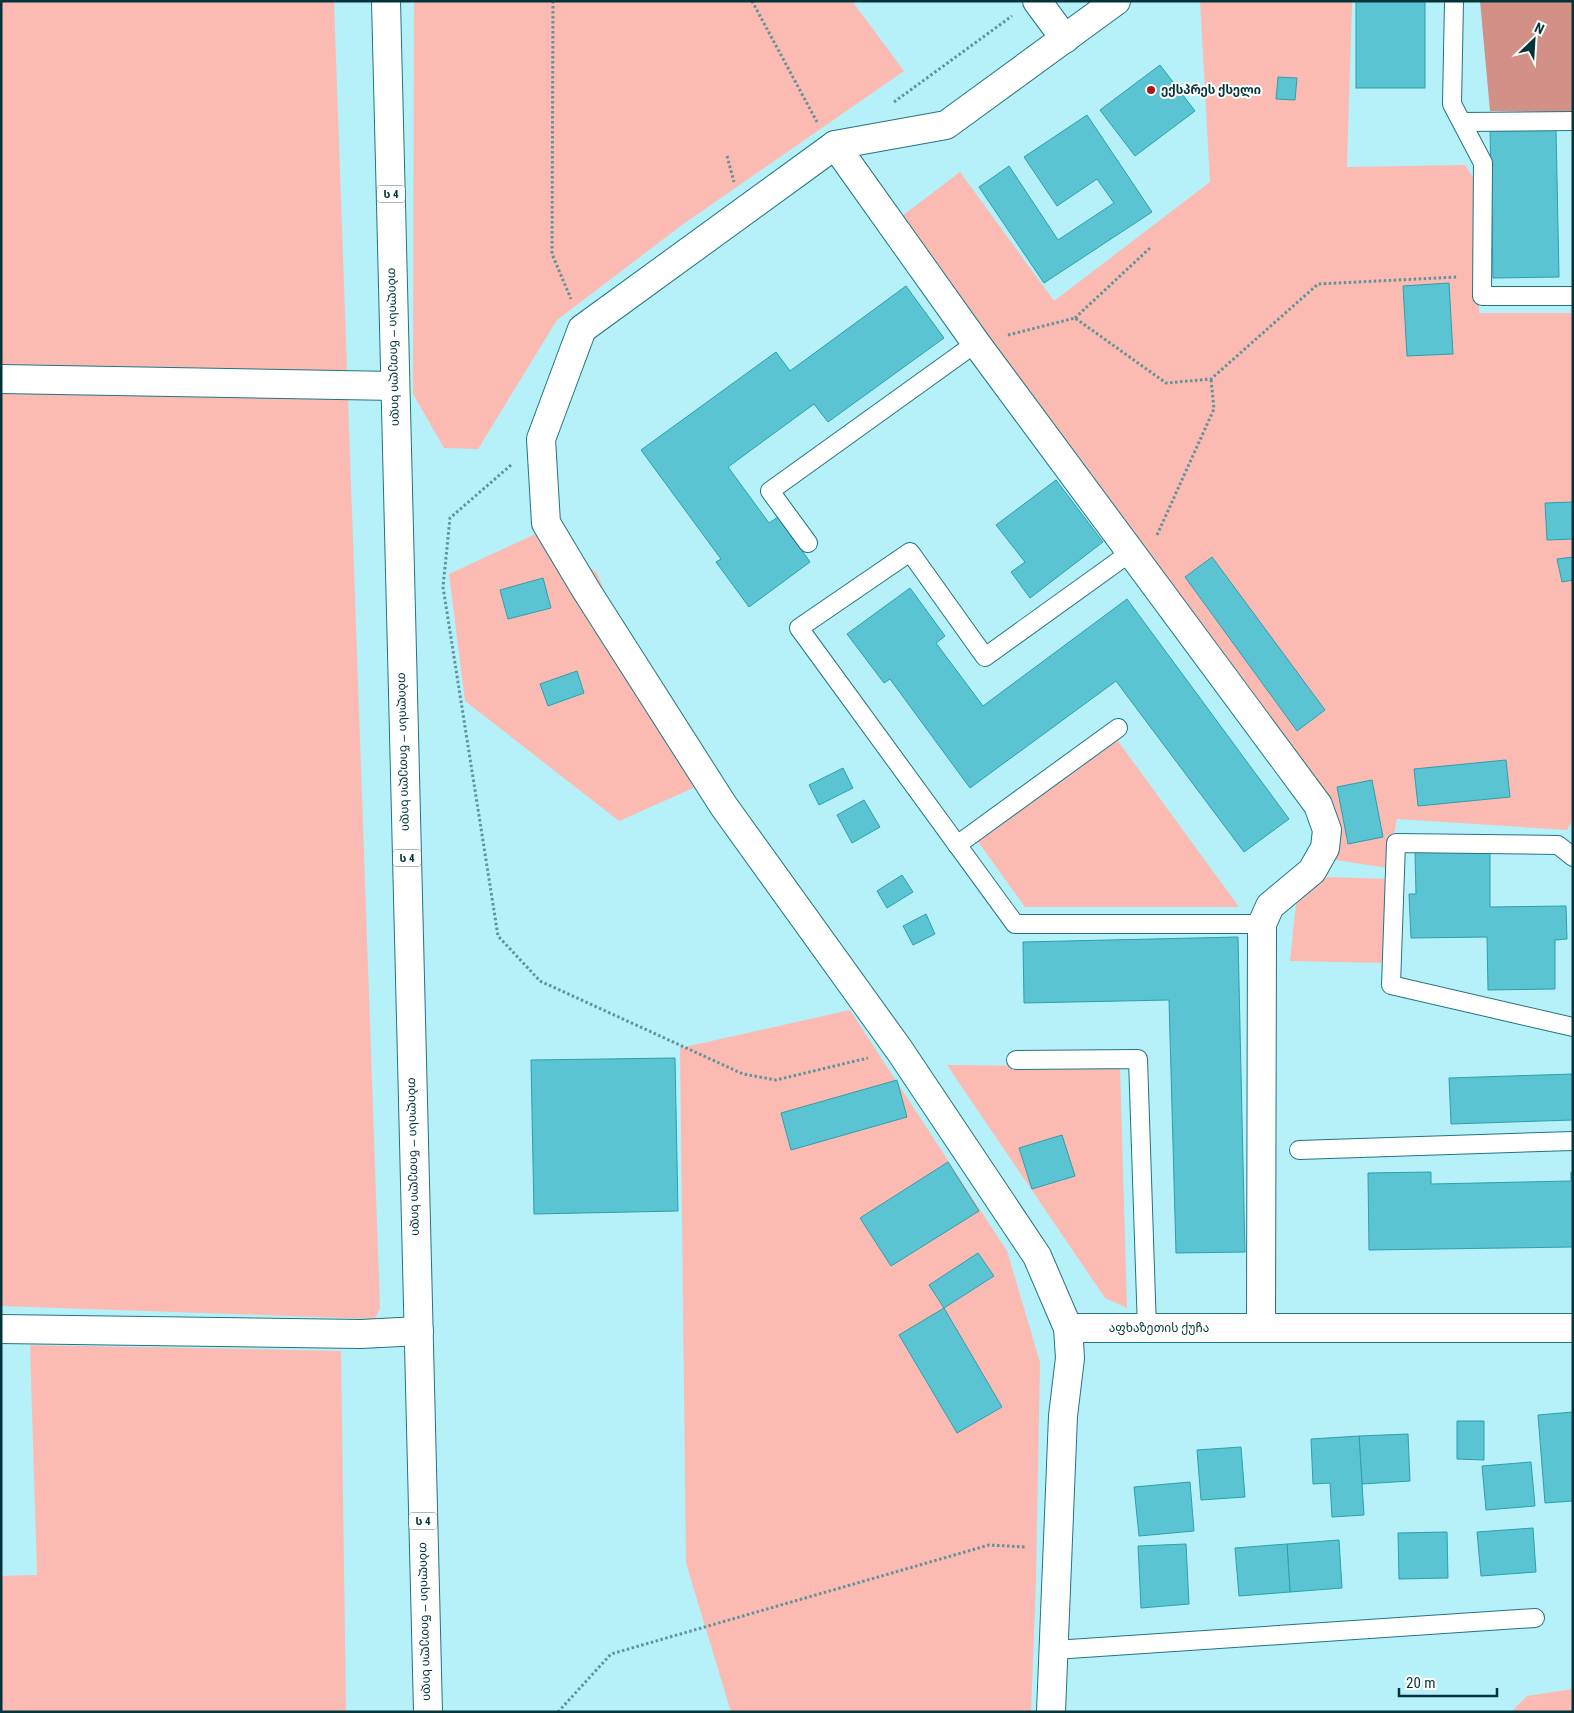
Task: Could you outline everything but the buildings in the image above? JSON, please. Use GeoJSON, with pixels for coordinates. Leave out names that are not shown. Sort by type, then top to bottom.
{"type":"FeatureCollection","features":[{"type":"Feature","properties":{"kind":"main road","name":"თბილისი — წითელი ხიდი"},"geometry":{"type":"LineString","coordinates":[[386,1],[428,1712]]}},
{"type":"Feature","properties":{"kind":"main road"},"geometry":{"type":"LineString","coordinates":[[1051,1712],[1063,1416],[1070,1358],[1068,1328],[1037,1256],[900,1051],[718,797],[674,731],[546,523],[541,439],[582,329],[835,145],[946,125],[1116,1]]}},
{"type":"Feature","properties":{"kind":"main road"},"geometry":{"type":"LineString","coordinates":[[1027,7],[1065,39]]}},
{"type":"Feature","properties":{"kind":"main road"},"geometry":{"type":"LineString","coordinates":[[835,145],[976,343],[1318,805],[1327,830],[1325,848],[1312,871],[1270,906],[1262,924],[1261,1328]]}},
{"type":"Feature","properties":{"kind":"main road"},"geometry":{"type":"LineString","coordinates":[[1,379],[395,386]]}},
{"type":"Feature","properties":{"kind":"main road","name":"აფხაზეთის ქუჩა"},"geometry":{"type":"LineString","coordinates":[[1068,1328],[1573,1328]]}},
{"type":"Feature","properties":{"kind":"main road"},"geometry":{"type":"LineString","coordinates":[[1,1329],[361,1334],[419,1331]]}},
{"type":"Feature","properties":{"kind":"lane"},"geometry":{"type":"LineString","coordinates":[[1454,1],[1452,104],[1483,163],[1482,296],[1573,296]]}},
{"type":"Feature","properties":{"kind":"lane"},"geometry":{"type":"LineString","coordinates":[[1463,122],[1573,121]]}},
{"type":"Feature","properties":{"kind":"lane"},"geometry":{"type":"LineString","coordinates":[[808,542],[770,491],[976,343]]}},
{"type":"Feature","properties":{"kind":"lane"},"geometry":{"type":"LineString","coordinates":[[1136,560],[985,657],[910,552],[799,628],[1015,924],[1262,924]]}},
{"type":"Feature","properties":{"kind":"lane"},"geometry":{"type":"LineString","coordinates":[[957,845],[1118,728]]}},
{"type":"Feature","properties":{"kind":"lane"},"geometry":{"type":"LineString","coordinates":[[1573,857],[1558,845],[1396,843],[1391,985],[1573,1027]]}},
{"type":"Feature","properties":{"kind":"lane"},"geometry":{"type":"LineString","coordinates":[[1016,1060],[1138,1059],[1147,1329]]}},
{"type":"Feature","properties":{"kind":"lane"},"geometry":{"type":"LineString","coordinates":[[1299,1150],[1573,1141]]}},
{"type":"Feature","properties":{"kind":"lane"},"geometry":{"type":"LineString","coordinates":[[1054,1650],[1535,1618]]}},
{"type":"Feature","properties":{"kind":"path"},"geometry":{"type":"LineString","coordinates":[[553,1],[552,254],[582,329]]}},
{"type":"Feature","properties":{"kind":"path"},"geometry":{"type":"LineString","coordinates":[[752,1],[816,121],[835,145]]}},
{"type":"Feature","properties":{"kind":"path"},"geometry":{"type":"LineString","coordinates":[[890,105],[1027,7]]}},
{"type":"Feature","properties":{"kind":"path"},"geometry":{"type":"LineString","coordinates":[[976,343],[1075,318],[1151,246]]}},
{"type":"Feature","properties":{"kind":"path"},"geometry":{"type":"LineString","coordinates":[[1075,318],[1166,383],[1211,379],[1318,284],[1482,275]]}},
{"type":"Feature","properties":{"kind":"path"},"geometry":{"type":"LineString","coordinates":[[1136,560],[1214,409],[1211,379]]}},
{"type":"Feature","properties":{"kind":"path"},"geometry":{"type":"LineString","coordinates":[[541,439],[450,518],[444,556],[443,587],[498,936],[540,981],[743,1074],[776,1080],[900,1051]]}},
{"type":"Feature","properties":{"kind":"path"},"geometry":{"type":"LineString","coordinates":[[558,1712],[610,1654],[989,1545],[1057,1549]]}},
{"type":"Feature","properties":{"kind":"shaded area"},"geometry":{"type":"Polygon","coordinates":[[[1,1],[334,1],[380,1308],[375,1319],[1,1306],[1,1]]]}},
{"type":"Feature","properties":{"kind":"shaded area"},"geometry":{"type":"Polygon","coordinates":[[[414,1],[852,1],[904,71],[682,225],[557,320],[478,449],[444,448],[413,394],[414,1]]]}},
{"type":"Feature","properties":{"kind":"shaded area"},"geometry":{"type":"Polygon","coordinates":[[[1200,1],[1352,1],[1347,167],[1465,165],[1481,190],[1479,313],[1573,313],[1573,819],[1567,830],[1397,819],[1388,868],[1335,860],[1329,805],[1138,546],[902,216],[960,172],[1054,301],[1210,182],[1200,1]]]}},
{"type":"Feature","properties":{"kind":"shaded area"},"geometry":{"type":"Polygon","coordinates":[[[1480,1],[1573,1],[1573,112],[1490,111],[1480,1]]]}},
{"type":"Feature","properties":{"kind":"shaded area"},"geometry":{"type":"Polygon","coordinates":[[[544,530],[597,573],[663,735],[700,785],[619,821],[465,701],[449,574],[544,530]]]}},
{"type":"Feature","properties":{"kind":"shaded area"},"geometry":{"type":"Polygon","coordinates":[[[1115,737],[1239,907],[1025,907],[976,839],[1115,737]]]}},
{"type":"Feature","properties":{"kind":"shaded area"},"geometry":{"type":"Polygon","coordinates":[[[1327,877],[1389,879],[1386,963],[1290,961],[1296,904],[1327,877]]]}},
{"type":"Feature","properties":{"kind":"shaded area"},"geometry":{"type":"Polygon","coordinates":[[[850,1010],[1007,1251],[1040,1362],[1036,1580],[1031,1712],[731,1712],[686,1563],[680,1048],[850,1010]]]}},
{"type":"Feature","properties":{"kind":"shaded area"},"geometry":{"type":"Polygon","coordinates":[[[947,1065],[1120,1067],[1127,1308],[1105,1298],[947,1065]]]}},
{"type":"Feature","properties":{"kind":"shaded area"},"geometry":{"type":"Polygon","coordinates":[[[30,1345],[341,1351],[346,1712],[1,1712],[1,1576],[37,1575],[30,1345]]]}},
{"type":"Feature","properties":{"kind":"shaded area"},"geometry":{"type":"Polygon","coordinates":[[[1573,1689],[1573,1712],[1511,1712],[1527,1696],[1573,1689]]]}},
{"type":"Feature","properties":{"kind":"place","name":"ექსპრეს ქსელი"},"geometry":{"type":"Point","coordinates":[1151,90]}}]}
